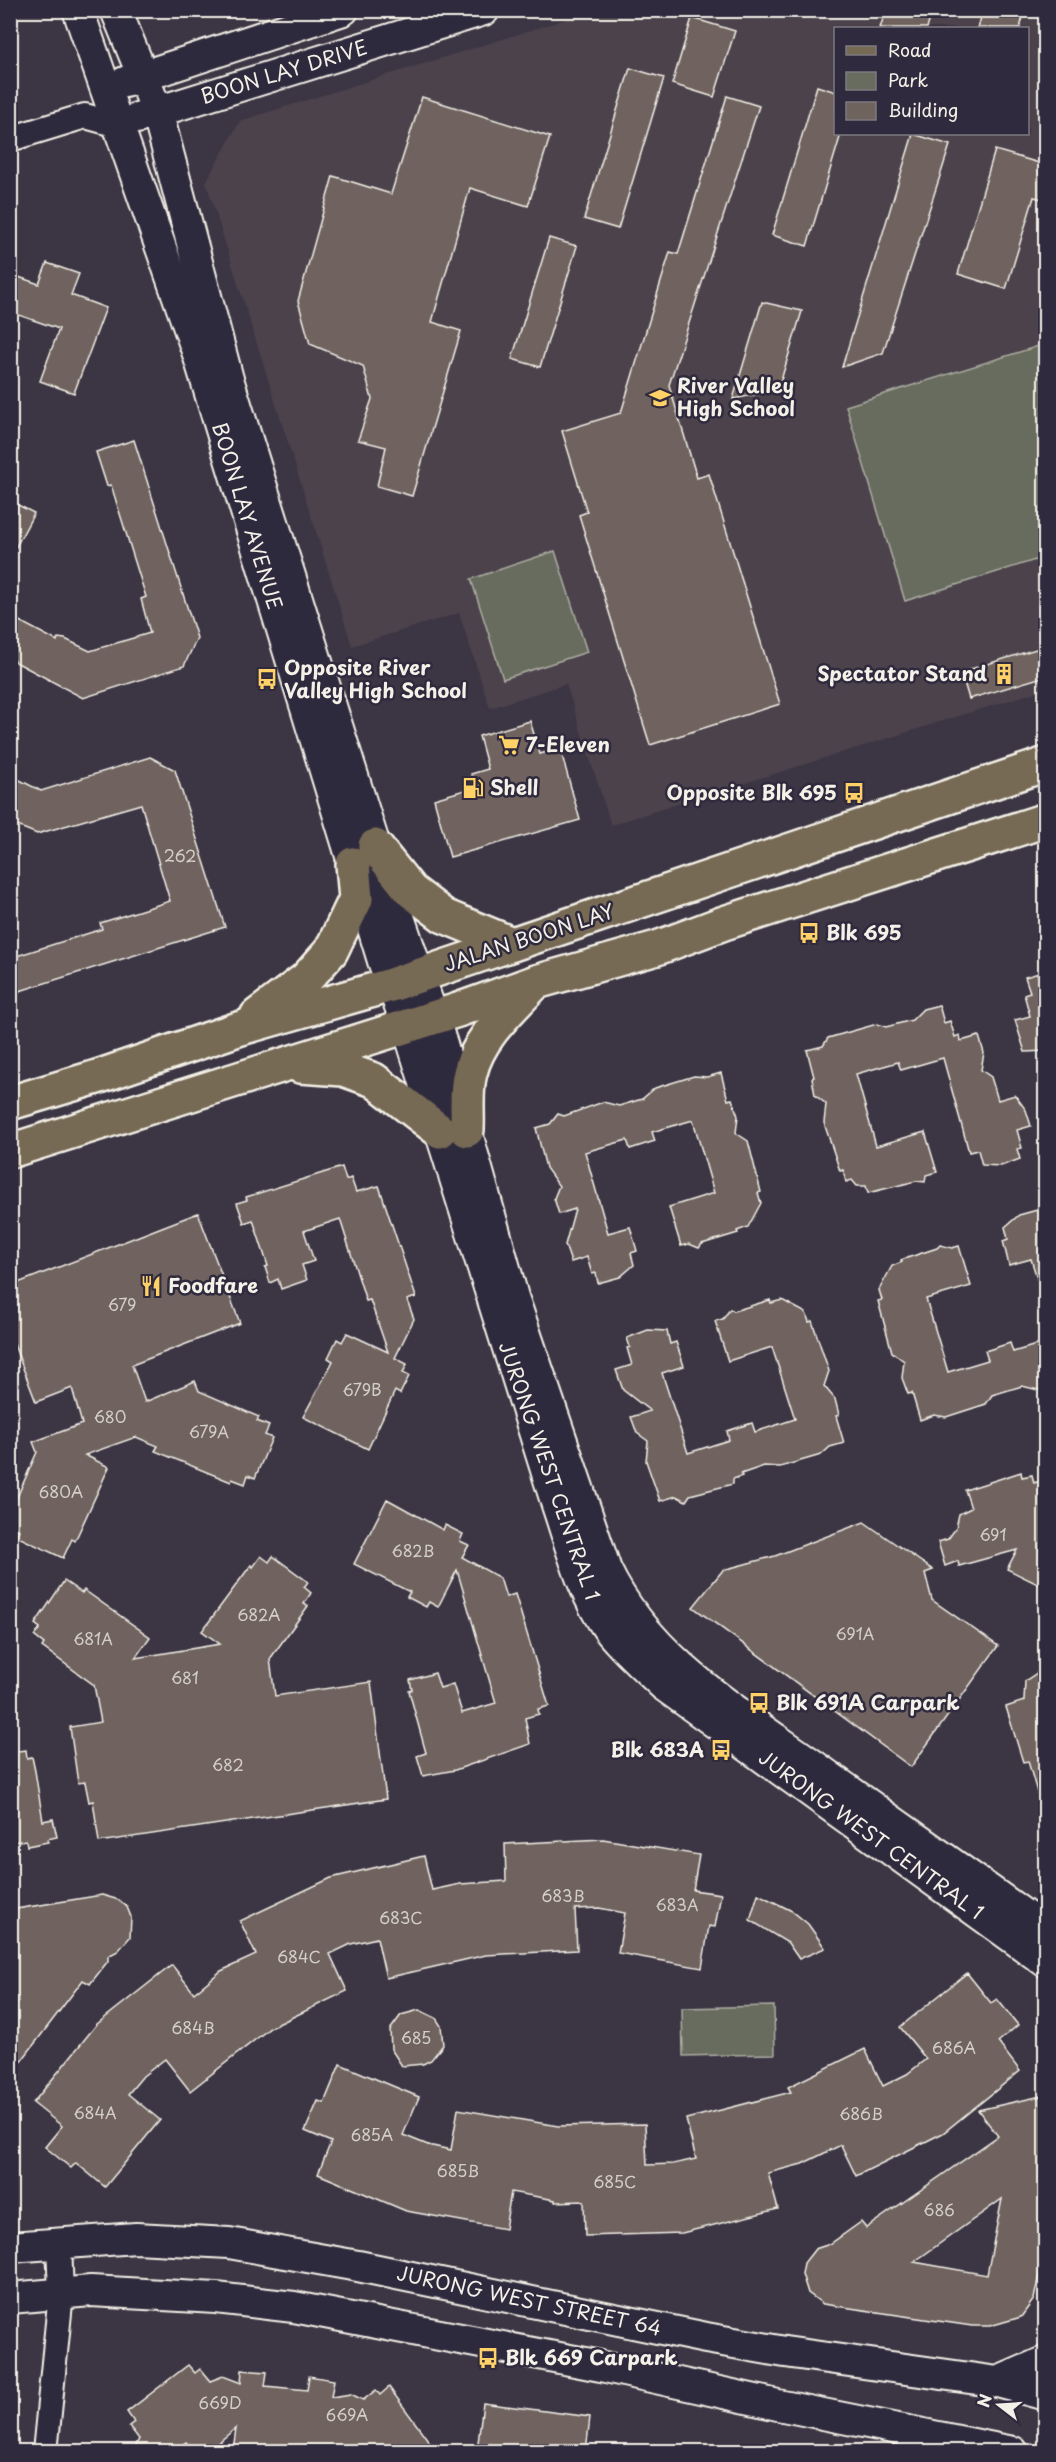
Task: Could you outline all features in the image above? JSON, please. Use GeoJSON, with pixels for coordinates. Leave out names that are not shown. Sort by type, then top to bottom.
{"type":"FeatureCollection","features":[{"type":"Feature","properties":{"kind":"main road","name":"JALAN BOON LAY"},"geometry":{"type":"LineString","coordinates":[[10,1103],[97,1077],[241,1028],[405,980],[1046,764]]}},
{"type":"Feature","properties":{"kind":"main road"},"geometry":{"type":"LineString","coordinates":[[10,1151],[420,1022],[536,982],[657,948],[724,923],[1046,820]]}},
{"type":"Feature","properties":{"kind":"main road"},"geometry":{"type":"LineString","coordinates":[[241,1028],[306,979],[331,951],[356,899],[364,855],[444,916],[512,944]]}},
{"type":"Feature","properties":{"kind":"main road"},"geometry":{"type":"LineString","coordinates":[[286,1064],[343,1069],[374,1080],[454,1130],[469,1074],[480,1047],[506,1014],[536,982]]}},
{"type":"Feature","properties":{"kind":"street","name":"BOON LAY AVENUE"},"geometry":{"type":"LineString","coordinates":[[78,10],[198,354],[420,1022]]}},
{"type":"Feature","properties":{"kind":"street","name":"BOON LAY AVENUE"},"geometry":{"type":"LineString","coordinates":[[116,10],[157,111],[228,379],[364,855]]}},
{"type":"Feature","properties":{"kind":"street","name":"BOON LAY DRIVE"},"geometry":{"type":"LineString","coordinates":[[105,89],[343,10]]}},
{"type":"Feature","properties":{"kind":"street","name":"BOON LAY DRIVE"},"geometry":{"type":"LineString","coordinates":[[118,125],[484,10]]}},
{"type":"Feature","properties":{"kind":"street"},"geometry":{"type":"LineString","coordinates":[[85,116],[105,89]]}},
{"type":"Feature","properties":{"kind":"street"},"geometry":{"type":"LineString","coordinates":[[10,139],[85,116],[118,125]]}},
{"type":"Feature","properties":{"kind":"street","name":"JURONG WEST CENTRAL 1"},"geometry":{"type":"LineString","coordinates":[[420,1022],[454,1130],[577,1566],[595,1607],[609,1630],[663,1685],[1046,1962]]}},
{"type":"Feature","properties":{"kind":"street","name":"JURONG WEST CENTRAL 1"},"geometry":{"type":"LineString","coordinates":[[454,1130],[606,1570],[630,1614],[693,1678],[1046,1931]]}},
{"type":"Feature","properties":{"kind":"street","name":"JURONG WEST STREET 64"},"geometry":{"type":"LineString","coordinates":[[10,2247],[136,2238],[229,2243],[785,2352],[999,2382],[1046,2394]]}},
{"type":"Feature","properties":{"kind":"street"},"geometry":{"type":"LineString","coordinates":[[45,2451],[61,2293],[59,2244]]}},
{"type":"Feature","properties":{"kind":"street"},"geometry":{"type":"LineString","coordinates":[[10,2298],[91,2291],[216,2298],[294,2307],[601,2366],[778,2405],[1009,2451]]}},
{"type":"Feature","properties":{"kind":"street"},"geometry":{"type":"LineString","coordinates":[[999,2382],[1046,2361]]}},
{"type":"Feature","properties":{"kind":"shaded area","name":"River Valley High School"},"geometry":{"type":"Polygon","coordinates":[[[592,11],[1045,11],[1045,689],[611,825],[566,684],[490,708],[459,613],[352,646],[206,182],[240,121],[592,11]]]}},
{"type":"Feature","properties":{"kind":"green space"},"geometry":{"type":"Polygon","coordinates":[[[1045,344],[1045,557],[905,601],[846,406],[1045,344]]]}},
{"type":"Feature","properties":{"kind":"green space"},"geometry":{"type":"Polygon","coordinates":[[[555,551],[587,652],[503,679],[471,579],[555,551]]]}},
{"type":"Feature","properties":{"kind":"green space"},"geometry":{"type":"Polygon","coordinates":[[[774,2006],[775,2054],[683,2056],[682,2008],[774,2006]]]}},
{"type":"Feature","properties":{"kind":"building"},"geometry":{"type":"Polygon","coordinates":[[[886,10],[933,10],[927,27],[880,27],[886,10]]]}},
{"type":"Feature","properties":{"kind":"building"},"geometry":{"type":"Polygon","coordinates":[[[983,10],[1025,10],[1020,27],[978,27],[983,10]]]}},
{"type":"Feature","properties":{"kind":"building"},"geometry":{"type":"Polygon","coordinates":[[[692,18],[735,31],[714,97],[672,84],[692,18]]]}},
{"type":"Feature","properties":{"kind":"building"},"geometry":{"type":"Polygon","coordinates":[[[630,68],[664,78],[618,229],[584,219],[630,68]]]}},
{"type":"Feature","properties":{"kind":"building"},"geometry":{"type":"Polygon","coordinates":[[[817,86],[834,91],[834,135],[841,135],[807,246],[772,235],[817,86]]]}},
{"type":"Feature","properties":{"kind":"building"},"geometry":{"type":"Polygon","coordinates":[[[727,96],[759,106],[669,385],[697,478],[709,474],[780,704],[650,745],[579,515],[587,512],[562,431],[621,413],[670,252],[678,254],[727,96]]]}},
{"type":"Feature","properties":{"kind":"building"},"geometry":{"type":"Polygon","coordinates":[[[422,97],[550,137],[528,206],[470,188],[432,322],[461,331],[412,496],[377,486],[386,447],[358,440],[372,399],[363,366],[310,344],[298,301],[333,176],[391,194],[422,97]]]}},
{"type":"Feature","properties":{"kind":"building"},"geometry":{"type":"Polygon","coordinates":[[[913,135],[950,145],[883,353],[842,367],[913,135]]]}},
{"type":"Feature","properties":{"kind":"building"},"geometry":{"type":"Polygon","coordinates":[[[995,150],[1046,165],[1046,200],[1034,197],[1006,289],[958,274],[995,150]]]}},
{"type":"Feature","properties":{"kind":"building"},"geometry":{"type":"Polygon","coordinates":[[[549,238],[577,246],[540,367],[512,359],[549,238]]]}},
{"type":"Feature","properties":{"kind":"building"},"geometry":{"type":"Polygon","coordinates":[[[47,263],[79,274],[71,295],[106,308],[74,393],[40,381],[59,329],[10,312],[10,274],[39,284],[47,263]]]}},
{"type":"Feature","properties":{"kind":"building"},"geometry":{"type":"Polygon","coordinates":[[[762,302],[802,311],[778,390],[733,399],[762,302]]]}},
{"type":"Feature","properties":{"kind":"building"},"geometry":{"type":"Polygon","coordinates":[[[134,440],[197,638],[184,666],[83,698],[10,659],[10,616],[57,641],[58,638],[65,639],[90,651],[150,633],[141,599],[146,597],[111,485],[107,486],[96,452],[134,440]]]}},
{"type":"Feature","properties":{"kind":"building"},"geometry":{"type":"Polygon","coordinates":[[[10,501],[34,513],[10,558],[10,501]]]}},
{"type":"Feature","properties":{"kind":"building","name":"Spectator Stand"},"geometry":{"type":"Polygon","coordinates":[[[1046,646],[1046,676],[969,699],[961,672],[1046,646]]]}},
{"type":"Feature","properties":{"kind":"building"},"geometry":{"type":"Polygon","coordinates":[[[530,721],[540,754],[560,748],[580,820],[450,857],[434,799],[475,787],[471,774],[488,769],[479,736],[530,721]]]}},
{"type":"Feature","properties":{"kind":"building"},"geometry":{"type":"Polygon","coordinates":[[[150,757],[175,770],[225,927],[10,994],[10,958],[102,929],[100,923],[170,901],[141,804],[37,834],[10,823],[10,775],[41,791],[150,757]]]}},
{"type":"Feature","properties":{"kind":"building"},"geometry":{"type":"Polygon","coordinates":[[[1046,971],[1046,1051],[1025,1052],[1015,1020],[1030,1016],[1024,994],[1030,992],[1025,977],[1046,971]]]}},
{"type":"Feature","properties":{"kind":"building"},"geometry":{"type":"Polygon","coordinates":[[[939,1005],[944,1023],[950,1021],[955,1037],[960,1035],[961,1041],[979,1036],[984,1053],[981,1070],[991,1077],[998,1100],[1015,1095],[1026,1110],[1031,1126],[1017,1130],[1022,1148],[1017,1149],[1020,1159],[1001,1166],[982,1165],[978,1150],[969,1152],[943,1058],[901,1070],[898,1062],[856,1074],[876,1146],[925,1132],[937,1172],[926,1175],[925,1182],[916,1181],[868,1193],[866,1186],[857,1186],[852,1180],[846,1182],[843,1170],[840,1171],[824,1123],[826,1104],[815,1095],[812,1078],[814,1077],[807,1050],[823,1046],[828,1038],[877,1024],[886,1027],[912,1020],[923,1009],[939,1005]]]}},
{"type":"Feature","properties":{"kind":"building"},"geometry":{"type":"Polygon","coordinates":[[[721,1073],[728,1100],[732,1099],[738,1116],[736,1133],[748,1141],[761,1192],[758,1193],[761,1203],[748,1227],[737,1231],[738,1233],[702,1244],[699,1248],[689,1244],[681,1246],[669,1207],[714,1193],[693,1120],[652,1132],[655,1141],[630,1149],[627,1140],[585,1152],[608,1233],[630,1227],[637,1251],[631,1253],[634,1265],[620,1277],[598,1283],[596,1273],[592,1274],[587,1257],[571,1262],[565,1245],[575,1209],[559,1214],[554,1198],[559,1186],[546,1168],[536,1128],[550,1124],[558,1114],[564,1116],[603,1102],[619,1106],[642,1099],[655,1088],[694,1076],[707,1077],[721,1073]]]}},
{"type":"Feature","properties":{"kind":"building"},"geometry":{"type":"Polygon","coordinates":[[[342,1167],[346,1180],[351,1178],[356,1192],[379,1186],[416,1297],[407,1300],[414,1319],[395,1358],[407,1364],[403,1373],[409,1376],[400,1394],[395,1391],[368,1449],[303,1417],[333,1361],[328,1358],[337,1339],[342,1342],[347,1333],[388,1352],[370,1300],[366,1301],[340,1219],[304,1231],[314,1261],[302,1265],[307,1280],[281,1289],[278,1279],[270,1283],[265,1267],[268,1266],[253,1220],[244,1223],[237,1203],[247,1200],[246,1197],[342,1167]]]}},
{"type":"Feature","properties":{"kind":"building"},"geometry":{"type":"Polygon","coordinates":[[[1041,1209],[1046,1226],[1046,1291],[1041,1291],[1031,1259],[1009,1265],[1003,1241],[1008,1239],[1005,1227],[1019,1215],[1041,1209]]]}},
{"type":"Feature","properties":{"kind":"building"},"geometry":{"type":"Polygon","coordinates":[[[198,1213],[240,1323],[132,1365],[145,1402],[195,1381],[199,1391],[259,1417],[257,1421],[269,1426],[265,1435],[272,1438],[255,1478],[248,1475],[245,1484],[232,1479],[231,1482],[155,1451],[158,1446],[136,1437],[85,1455],[109,1467],[75,1541],[72,1539],[63,1558],[16,1536],[19,1530],[10,1526],[10,1513],[37,1452],[33,1442],[82,1424],[72,1388],[36,1402],[10,1334],[10,1286],[198,1213]]]}},
{"type":"Feature","properties":{"kind":"building"},"geometry":{"type":"Polygon","coordinates":[[[940,1245],[952,1248],[959,1246],[971,1286],[926,1299],[948,1372],[988,1360],[985,1351],[1010,1343],[1013,1352],[1046,1342],[1046,1387],[1038,1390],[1022,1386],[992,1395],[986,1404],[946,1417],[934,1415],[920,1420],[912,1393],[908,1394],[902,1378],[904,1361],[892,1352],[878,1301],[882,1300],[879,1290],[892,1266],[902,1262],[901,1260],[940,1245]]]}},
{"type":"Feature","properties":{"kind":"building"},"geometry":{"type":"Polygon","coordinates":[[[770,1300],[771,1303],[782,1300],[806,1313],[809,1322],[812,1321],[829,1371],[824,1386],[835,1399],[839,1415],[836,1416],[844,1443],[830,1447],[821,1455],[780,1467],[764,1466],[741,1474],[742,1476],[733,1479],[733,1484],[690,1495],[686,1501],[676,1496],[660,1501],[646,1461],[648,1441],[637,1433],[631,1417],[650,1411],[623,1390],[616,1370],[632,1365],[627,1348],[630,1347],[627,1338],[648,1330],[667,1331],[670,1344],[676,1342],[684,1366],[662,1373],[688,1453],[729,1440],[727,1431],[752,1423],[755,1432],[795,1419],[772,1347],[728,1361],[715,1321],[723,1319],[730,1309],[734,1311],[770,1300]]]}},
{"type":"Feature","properties":{"kind":"building"},"geometry":{"type":"Polygon","coordinates":[[[1021,1472],[1022,1477],[1032,1475],[1034,1483],[1046,1479],[1046,1588],[1007,1569],[1017,1550],[959,1566],[958,1561],[945,1566],[938,1542],[948,1539],[956,1528],[959,1514],[971,1508],[965,1490],[1021,1472]]]}},
{"type":"Feature","properties":{"kind":"building"},"geometry":{"type":"Polygon","coordinates":[[[387,1499],[443,1530],[445,1525],[463,1534],[460,1541],[469,1545],[462,1557],[500,1578],[506,1597],[515,1594],[549,1706],[538,1709],[539,1714],[525,1718],[530,1744],[455,1770],[423,1776],[417,1756],[426,1753],[409,1691],[412,1690],[410,1680],[435,1673],[440,1688],[453,1684],[462,1713],[496,1703],[457,1570],[438,1607],[429,1602],[426,1607],[407,1597],[410,1592],[354,1564],[387,1499]]]}},
{"type":"Feature","properties":{"kind":"building"},"geometry":{"type":"Polygon","coordinates":[[[864,1522],[933,1570],[925,1573],[932,1600],[998,1646],[911,1767],[693,1607],[723,1570],[775,1556],[864,1522]]]}},
{"type":"Feature","properties":{"kind":"building"},"geometry":{"type":"Polygon","coordinates":[[[261,1556],[269,1562],[273,1556],[308,1582],[304,1587],[311,1593],[304,1604],[308,1606],[270,1659],[275,1696],[371,1682],[386,1799],[99,1842],[93,1801],[89,1802],[85,1782],[78,1783],[70,1727],[101,1722],[94,1685],[42,1647],[44,1644],[34,1636],[40,1628],[35,1624],[64,1581],[82,1593],[84,1590],[150,1637],[135,1658],[220,1644],[202,1631],[251,1565],[253,1567],[261,1556]]]}},
{"type":"Feature","properties":{"kind":"building"},"geometry":{"type":"Polygon","coordinates":[[[1046,1667],[1046,1805],[1041,1806],[1028,1761],[1023,1762],[1006,1707],[1024,1701],[1025,1681],[1046,1667]]]}},
{"type":"Feature","properties":{"kind":"building"},"geometry":{"type":"Polygon","coordinates":[[[26,1750],[27,1758],[32,1757],[43,1821],[53,1819],[57,1837],[47,1839],[48,1842],[27,1846],[26,1840],[14,1842],[10,1825],[10,1752],[26,1750]]]}},
{"type":"Feature","properties":{"kind":"building"},"geometry":{"type":"Polygon","coordinates":[[[603,1839],[699,1855],[693,1890],[721,1894],[715,1927],[709,1926],[702,1968],[618,1953],[625,1913],[599,1908],[575,1909],[577,1950],[486,1955],[386,1978],[377,1938],[351,1944],[330,1954],[347,1991],[270,2028],[190,2091],[165,2059],[143,2076],[128,2094],[160,2120],[105,2187],[76,2163],[71,2168],[45,2147],[62,2126],[33,2103],[97,2024],[172,1965],[194,1993],[221,1971],[256,1955],[240,1921],[331,1878],[424,1856],[432,1890],[460,1884],[506,1881],[505,1844],[603,1839]]]}},
{"type":"Feature","properties":{"kind":"building"},"geometry":{"type":"Polygon","coordinates":[[[758,1894],[792,1911],[808,1924],[825,1948],[799,1959],[788,1943],[750,1920],[758,1894]]]}},
{"type":"Feature","properties":{"kind":"building"},"geometry":{"type":"Polygon","coordinates":[[[102,1895],[119,1900],[127,1907],[131,1917],[130,1937],[118,1951],[108,1956],[108,1961],[90,1984],[83,1980],[10,2076],[10,1910],[102,1895]]]}},
{"type":"Feature","properties":{"kind":"building"},"geometry":{"type":"Polygon","coordinates":[[[967,1973],[991,2003],[997,1999],[1018,2025],[998,2042],[1020,2071],[943,2133],[856,2176],[841,2145],[802,2164],[768,2173],[778,2209],[682,2233],[585,2236],[584,2201],[555,2202],[555,2200],[511,2192],[505,2229],[406,2211],[318,2174],[331,2142],[305,2131],[318,2101],[324,2103],[340,2064],[419,2097],[403,2135],[428,2145],[451,2150],[458,2109],[558,2126],[645,2124],[647,2165],[673,2164],[696,2159],[686,2119],[791,2092],[788,2087],[865,2049],[883,2086],[907,2074],[926,2059],[900,2027],[967,1973]]]}},
{"type":"Feature","properties":{"kind":"building"},"geometry":{"type":"Polygon","coordinates":[[[419,2010],[436,2018],[441,2026],[443,2045],[431,2060],[423,2064],[402,2066],[391,2049],[390,2030],[401,2015],[419,2010]]]}},
{"type":"Feature","properties":{"kind":"building"},"geometry":{"type":"Polygon","coordinates":[[[1046,2095],[1046,2241],[1034,2299],[1021,2317],[990,2326],[972,2326],[823,2304],[808,2293],[802,2274],[804,2263],[815,2249],[830,2244],[861,2222],[866,2228],[998,2136],[978,2110],[1046,2095]],[[1002,2199],[914,2262],[987,2275],[1002,2199]]]}},
{"type":"Feature","properties":{"kind":"building"},"geometry":{"type":"Polygon","coordinates":[[[188,2365],[195,2373],[200,2369],[210,2381],[223,2376],[241,2383],[242,2370],[267,2372],[265,2386],[307,2390],[309,2376],[334,2380],[331,2397],[351,2394],[363,2400],[376,2390],[380,2395],[389,2387],[436,2451],[233,2451],[236,2428],[208,2451],[195,2451],[186,2442],[174,2451],[133,2451],[139,2439],[129,2426],[134,2422],[127,2412],[188,2365]]]}},
{"type":"Feature","properties":{"kind":"building"},"geometry":{"type":"Polygon","coordinates":[[[483,2403],[590,2417],[586,2451],[477,2451],[483,2403]]]}},
{"type":"Feature","properties":{"kind":"place","name":"River Valley High School"},"geometry":{"type":"Point","coordinates":[660,398]}},
{"type":"Feature","properties":{"kind":"place","name":"Spectator Stand"},"geometry":{"type":"Point","coordinates":[1004,674]}},
{"type":"Feature","properties":{"kind":"place","name":"Opposite River Valley High School"},"geometry":{"type":"Point","coordinates":[267,679]}},
{"type":"Feature","properties":{"kind":"place","name":"7-Eleven"},"geometry":{"type":"Point","coordinates":[509,745]}},
{"type":"Feature","properties":{"kind":"place","name":"Shell"},"geometry":{"type":"Point","coordinates":[473,788]}},
{"type":"Feature","properties":{"kind":"place","name":"Opposite Blk 695"},"geometry":{"type":"Point","coordinates":[854,793]}},
{"type":"Feature","properties":{"kind":"place","name":"Blk 695"},"geometry":{"type":"Point","coordinates":[809,933]}},
{"type":"Feature","properties":{"kind":"place","name":"Foodfare"},"geometry":{"type":"Point","coordinates":[151,1286]}},
{"type":"Feature","properties":{"kind":"place","name":"Blk 691A Carpark"},"geometry":{"type":"Point","coordinates":[759,1703]}},
{"type":"Feature","properties":{"kind":"place","name":"Blk 683A"},"geometry":{"type":"Point","coordinates":[721,1750]}},
{"type":"Feature","properties":{"kind":"place","name":"Blk 669 Carpark"},"geometry":{"type":"Point","coordinates":[488,2358]}}]}
